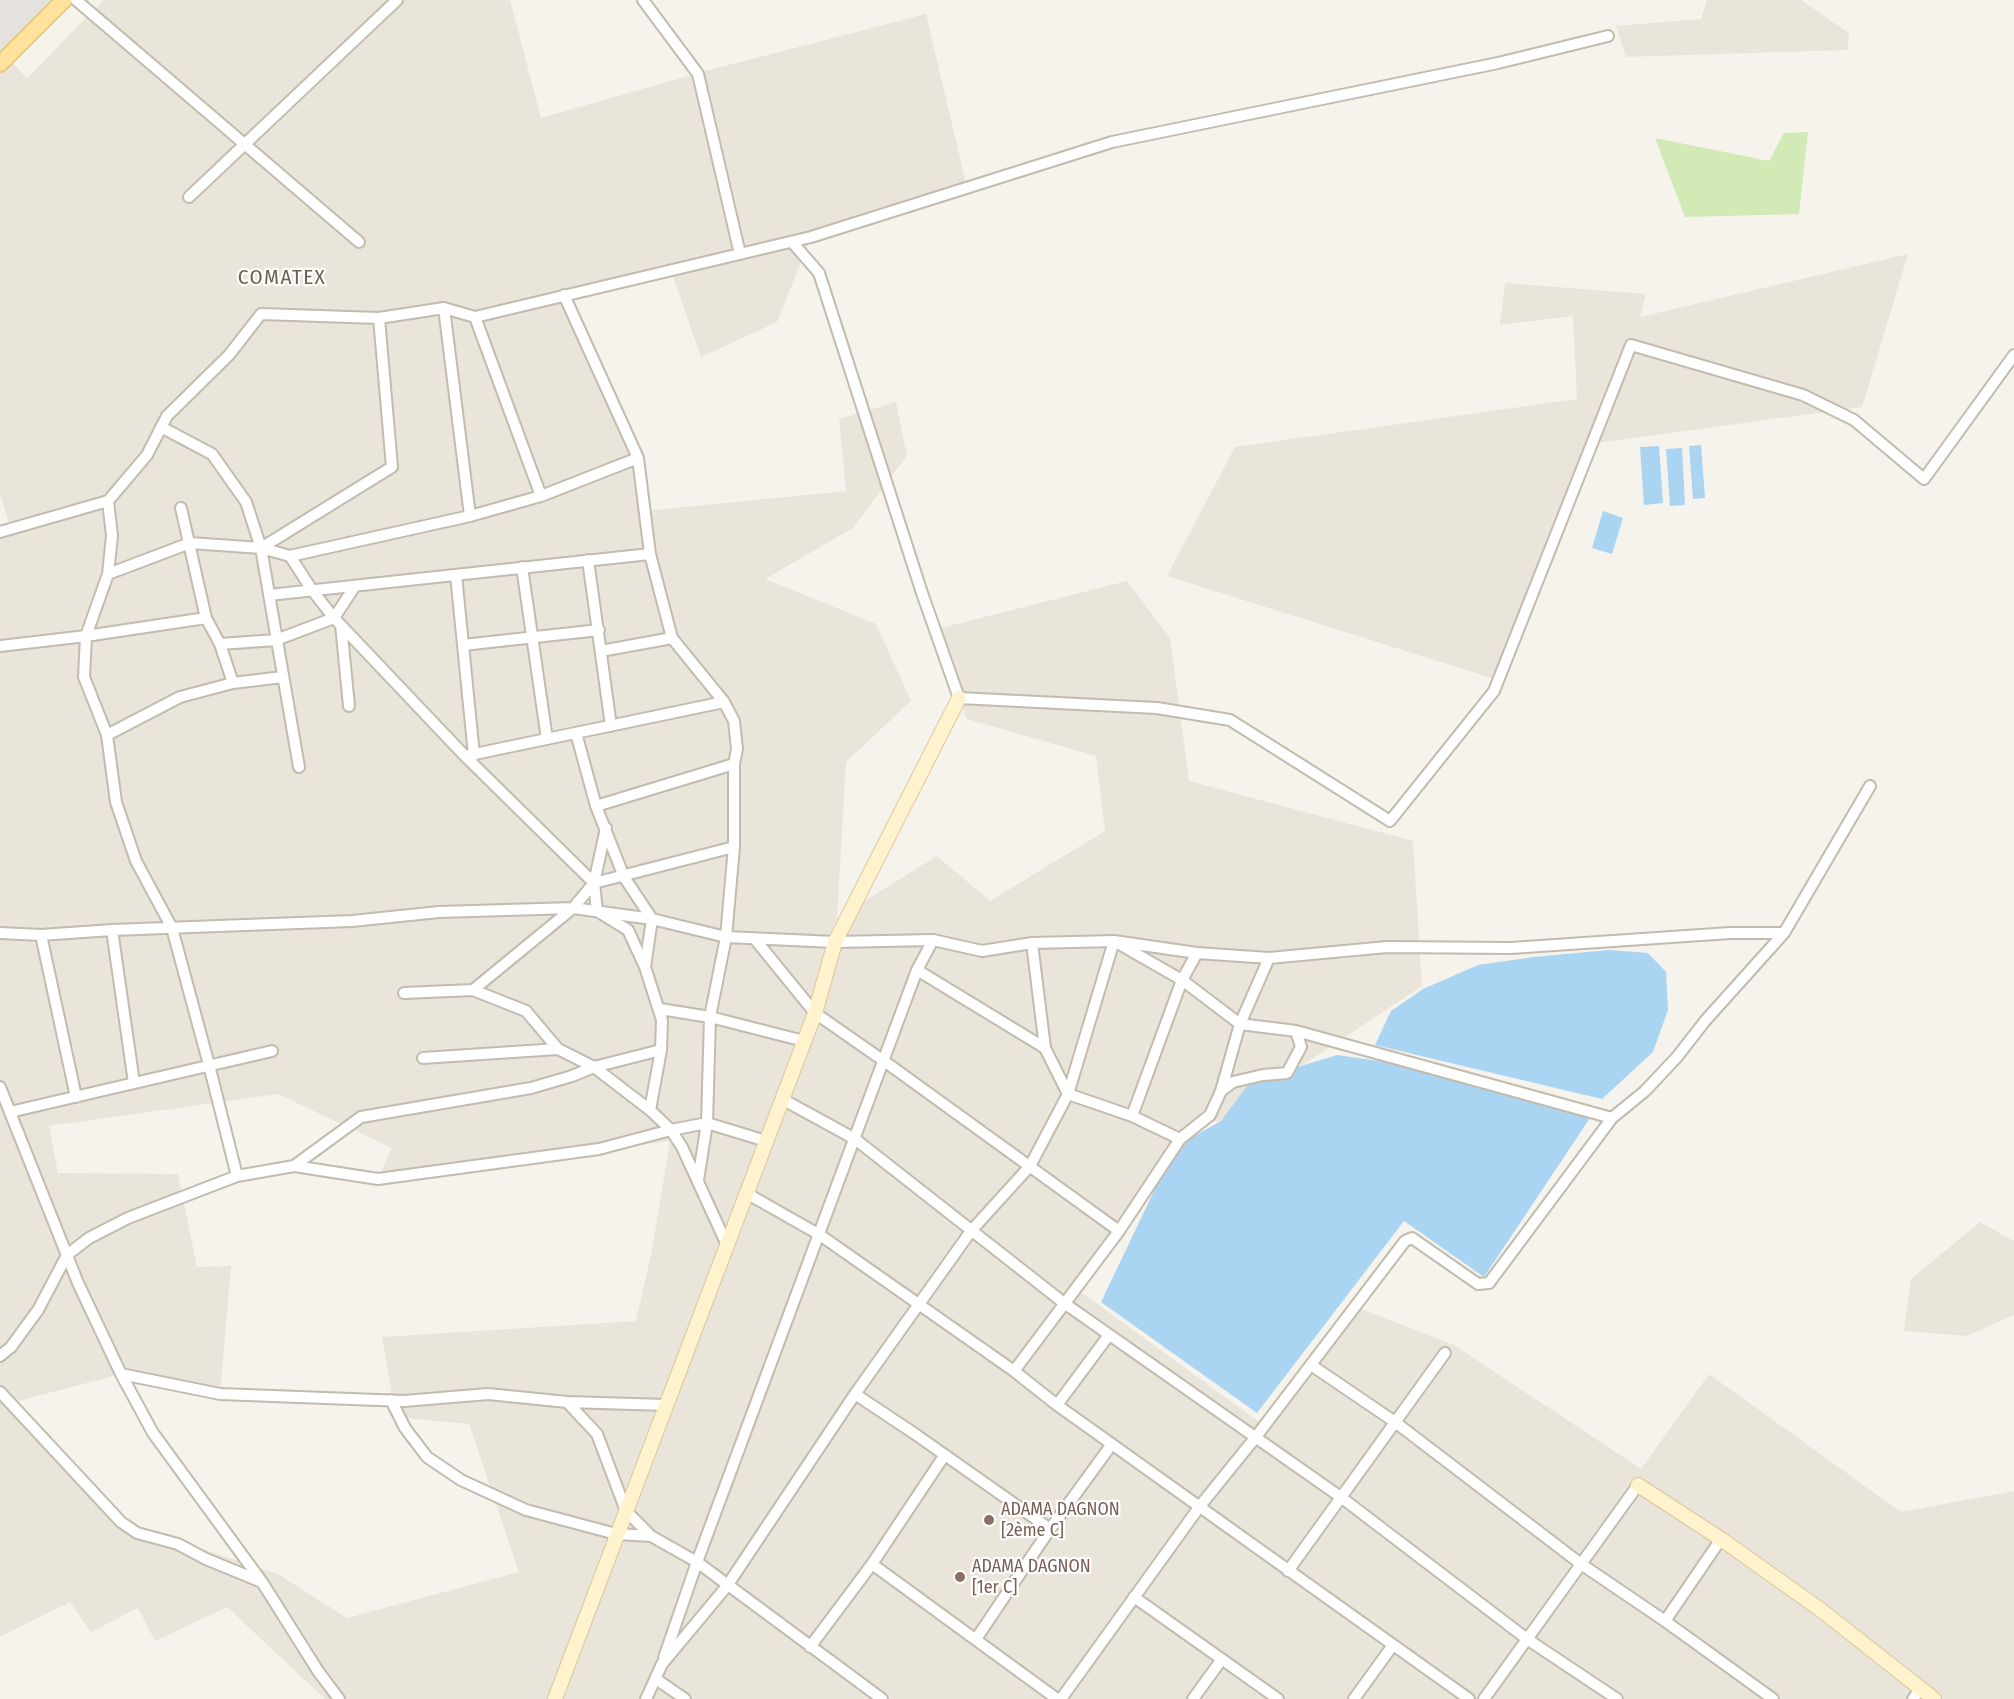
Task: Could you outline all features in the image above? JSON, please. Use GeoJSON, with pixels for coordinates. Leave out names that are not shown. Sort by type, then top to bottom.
{"type":"FeatureCollection","features":[{"type":"Feature","properties":{"kind":"main road"},"geometry":{"type":"LineString","coordinates":[[0,64],[64,0]]}},
{"type":"Feature","properties":{"kind":"street"},"geometry":{"type":"LineString","coordinates":[[76,0],[359,242]]}},
{"type":"Feature","properties":{"kind":"street"},"geometry":{"type":"LineString","coordinates":[[189,197],[397,0]]}},
{"type":"Feature","properties":{"kind":"street"},"geometry":{"type":"LineString","coordinates":[[643,0],[698,74],[740,254]]}},
{"type":"Feature","properties":{"kind":"street"},"geometry":{"type":"LineString","coordinates":[[0,532],[108,501],[147,455],[167,416],[229,355],[261,314],[379,318],[444,308],[475,317],[792,242],[1112,142],[1498,63],[1608,36]]}},
{"type":"Feature","properties":{"kind":"street"},"geometry":{"type":"LineString","coordinates":[[555,1699],[814,1014],[835,942],[959,698],[922,593],[819,273],[792,242]]}},
{"type":"Feature","properties":{"kind":"street"},"geometry":{"type":"LineString","coordinates":[[564,295],[638,458],[650,554],[672,638],[724,702],[734,721],[737,749],[734,764],[734,847],[726,937],[710,1017],[707,1123],[698,1180]]}},
{"type":"Feature","properties":{"kind":"street"},"geometry":{"type":"LineString","coordinates":[[444,308],[470,516]]}},
{"type":"Feature","properties":{"kind":"street"},"geometry":{"type":"LineString","coordinates":[[475,317],[541,496]]}},
{"type":"Feature","properties":{"kind":"street"},"geometry":{"type":"LineString","coordinates":[[261,548],[392,467],[379,318]]}},
{"type":"Feature","properties":{"kind":"street"},"geometry":{"type":"LineString","coordinates":[[959,698],[1157,708],[1230,720],[1390,821],[1494,690],[1631,345],[1803,395],[1854,420],[1924,479],[2014,355]]}},
{"type":"Feature","properties":{"kind":"street"},"geometry":{"type":"LineString","coordinates":[[161,428],[212,454],[246,502],[261,548],[299,767]]}},
{"type":"Feature","properties":{"kind":"street"},"geometry":{"type":"LineString","coordinates":[[108,574],[190,543],[261,548],[290,556],[470,516],[541,496],[638,458]]}},
{"type":"Feature","properties":{"kind":"street"},"geometry":{"type":"LineString","coordinates":[[108,501],[112,536],[108,574],[86,636],[84,677],[107,735],[116,802],[136,861],[172,928],[237,1176]]}},
{"type":"Feature","properties":{"kind":"street"},"geometry":{"type":"LineString","coordinates":[[181,508],[206,618],[220,645],[233,683]]}},
{"type":"Feature","properties":{"kind":"street"},"geometry":{"type":"LineString","coordinates":[[269,595],[650,554]]}},
{"type":"Feature","properties":{"kind":"street"},"geometry":{"type":"LineString","coordinates":[[290,556],[312,590],[337,622],[594,883]]}},
{"type":"Feature","properties":{"kind":"street"},"geometry":{"type":"LineString","coordinates":[[588,560],[611,726]]}},
{"type":"Feature","properties":{"kind":"street"},"geometry":{"type":"LineString","coordinates":[[522,567],[546,739]]}},
{"type":"Feature","properties":{"kind":"street"},"geometry":{"type":"LineString","coordinates":[[456,575],[470,756]]}},
{"type":"Feature","properties":{"kind":"street"},"geometry":{"type":"LineString","coordinates":[[349,706],[337,622],[355,586]]}},
{"type":"Feature","properties":{"kind":"street"},"geometry":{"type":"LineString","coordinates":[[0,646],[206,618]]}},
{"type":"Feature","properties":{"kind":"street"},"geometry":{"type":"LineString","coordinates":[[220,645],[276,640],[337,622]]}},
{"type":"Feature","properties":{"kind":"street"},"geometry":{"type":"LineString","coordinates":[[463,645],[598,630]]}},
{"type":"Feature","properties":{"kind":"street"},"geometry":{"type":"LineString","coordinates":[[601,651],[672,638]]}},
{"type":"Feature","properties":{"kind":"street"},"geometry":{"type":"LineString","coordinates":[[107,735],[180,697],[233,683],[283,677]]}},
{"type":"Feature","properties":{"kind":"street"},"geometry":{"type":"LineString","coordinates":[[470,756],[724,702]]}},
{"type":"Feature","properties":{"kind":"street"},"geometry":{"type":"LineString","coordinates":[[576,733],[596,806],[624,877],[652,919],[645,967]]}},
{"type":"Feature","properties":{"kind":"street"},"geometry":{"type":"LineString","coordinates":[[596,806],[734,764]]}},
{"type":"Feature","properties":{"kind":"street"},"geometry":{"type":"LineString","coordinates":[[872,1564],[1059,1699],[1200,1506],[1255,1438],[1405,1241],[1412,1238],[1478,1284],[1489,1283],[1612,1118],[1645,1090],[1677,1057],[1705,1021],[1784,933],[1870,786]]}},
{"type":"Feature","properties":{"kind":"street"},"geometry":{"type":"LineString","coordinates":[[597,911],[594,883],[606,828]]}},
{"type":"Feature","properties":{"kind":"street"},"geometry":{"type":"LineString","coordinates":[[473,990],[573,908],[594,883],[734,847]]}},
{"type":"Feature","properties":{"kind":"street"},"geometry":{"type":"LineString","coordinates":[[0,933],[41,935],[112,930],[352,921],[439,912],[573,908],[652,919],[726,937],[835,942],[933,940],[982,951],[1032,943],[1114,941],[1197,953],[1269,958],[1387,947],[1511,948],[1730,933],[1784,933]]}},
{"type":"Feature","properties":{"kind":"street"},"geometry":{"type":"LineString","coordinates":[[597,911],[628,930],[645,967],[660,1009],[661,1050],[650,1110]]}},
{"type":"Feature","properties":{"kind":"street"},"geometry":{"type":"LineString","coordinates":[[112,930],[134,1083]]}},
{"type":"Feature","properties":{"kind":"street"},"geometry":{"type":"LineString","coordinates":[[41,935],[76,1097]]}},
{"type":"Feature","properties":{"kind":"street"},"geometry":{"type":"LineString","coordinates":[[754,938],[814,1014],[884,1061],[1119,1231]]}},
{"type":"Feature","properties":{"kind":"street"},"geometry":{"type":"LineString","coordinates":[[646,1699],[662,1664],[697,1562],[917,970],[933,940]]}},
{"type":"Feature","properties":{"kind":"street"},"geometry":{"type":"LineString","coordinates":[[1114,941],[1182,980],[1240,1024],[1296,1031],[1612,1118]]}},
{"type":"Feature","properties":{"kind":"street"},"geometry":{"type":"LineString","coordinates":[[662,1664],[727,1586],[855,1394],[971,1231],[1030,1166],[1068,1094],[1114,941]]}},
{"type":"Feature","properties":{"kind":"street"},"geometry":{"type":"LineString","coordinates":[[1032,943],[1045,1048],[1068,1094],[1132,1116],[1180,1139]]}},
{"type":"Feature","properties":{"kind":"street"},"geometry":{"type":"LineString","coordinates":[[1132,1116],[1182,980],[1197,953]]}},
{"type":"Feature","properties":{"kind":"street"},"geometry":{"type":"LineString","coordinates":[[1014,1371],[1119,1231],[1180,1139],[1210,1115],[1221,1091],[1240,1024],[1269,958]]}},
{"type":"Feature","properties":{"kind":"street"},"geometry":{"type":"LineString","coordinates":[[917,970],[1045,1048]]}},
{"type":"Feature","properties":{"kind":"street"},"geometry":{"type":"LineString","coordinates":[[404,993],[473,990],[526,1011],[558,1049],[594,1067],[650,1110],[671,1130],[682,1147],[727,1245]]}},
{"type":"Feature","properties":{"kind":"street"},"geometry":{"type":"LineString","coordinates":[[660,1009],[710,1017],[804,1041]]}},
{"type":"Feature","properties":{"kind":"street"},"geometry":{"type":"LineString","coordinates":[[1221,1091],[1233,1082],[1263,1075],[1287,1073],[1301,1047],[1296,1031]]}},
{"type":"Feature","properties":{"kind":"street"},"geometry":{"type":"LineString","coordinates":[[423,1058],[558,1049]]}},
{"type":"Feature","properties":{"kind":"street"},"geometry":{"type":"LineString","coordinates":[[294,1166],[361,1117],[531,1088],[594,1067],[661,1050]]}},
{"type":"Feature","properties":{"kind":"street"},"geometry":{"type":"LineString","coordinates":[[10,1112],[272,1051]]}},
{"type":"Feature","properties":{"kind":"street"},"geometry":{"type":"LineString","coordinates":[[1,1092],[67,1255],[121,1374],[153,1434],[262,1582],[318,1671],[339,1699]]}},
{"type":"Feature","properties":{"kind":"street"},"geometry":{"type":"LineString","coordinates":[[782,1099],[855,1139],[1064,1303],[1342,1498],[1527,1639],[1612,1698]]}},
{"type":"Feature","properties":{"kind":"street"},"geometry":{"type":"LineString","coordinates":[[0,1356],[10,1347],[38,1310],[67,1255],[89,1238],[128,1218],[237,1176],[294,1166],[378,1179],[599,1149],[707,1123],[766,1141]]}},
{"type":"Feature","properties":{"kind":"street"},"geometry":{"type":"LineString","coordinates":[[746,1193],[820,1235],[1014,1371],[1057,1405],[1469,1699]]}},
{"type":"Feature","properties":{"kind":"street"},"geometry":{"type":"LineString","coordinates":[[1057,1405],[1109,1335]]}},
{"type":"Feature","properties":{"kind":"street"},"geometry":{"type":"LineString","coordinates":[[1288,1570],[1445,1353]]}},
{"type":"Feature","properties":{"kind":"street"},"geometry":{"type":"LineString","coordinates":[[1311,1365],[1395,1422],[1581,1564],[1773,1699]]}},
{"type":"Feature","properties":{"kind":"street"},"geometry":{"type":"LineString","coordinates":[[121,1374],[220,1394],[404,1401],[488,1394],[567,1402],[666,1405]]}},
{"type":"Feature","properties":{"kind":"street"},"geometry":{"type":"LineString","coordinates":[[0,1392],[121,1522],[137,1533],[178,1544],[206,1559],[262,1582]]}},
{"type":"Feature","properties":{"kind":"street"},"geometry":{"type":"LineString","coordinates":[[855,1394],[1050,1529]]}},
{"type":"Feature","properties":{"kind":"street"},"geometry":{"type":"LineString","coordinates":[[391,1400],[405,1428],[428,1457],[461,1480],[526,1510],[616,1534],[651,1536]]}},
{"type":"Feature","properties":{"kind":"street"},"geometry":{"type":"LineString","coordinates":[[567,1402],[597,1434],[626,1511],[651,1536],[697,1562],[882,1699]]}},
{"type":"Feature","properties":{"kind":"street"},"geometry":{"type":"LineString","coordinates":[[976,1639],[1050,1529],[1113,1444]]}},
{"type":"Feature","properties":{"kind":"street"},"geometry":{"type":"LineString","coordinates":[[810,1647],[872,1564],[944,1456]]}},
{"type":"Feature","properties":{"kind":"street"},"geometry":{"type":"LineString","coordinates":[[1484,1699],[1638,1485],[1721,1539],[1821,1610],[1916,1694],[1934,1699]]}},
{"type":"Feature","properties":{"kind":"street"},"geometry":{"type":"LineString","coordinates":[[1665,1621],[1721,1539]]}},
{"type":"Feature","properties":{"kind":"street"},"geometry":{"type":"LineString","coordinates":[[1134,1597],[1278,1699]]}},
{"type":"Feature","properties":{"kind":"street"},"geometry":{"type":"LineString","coordinates":[[1354,1699],[1393,1645]]}},
{"type":"Feature","properties":{"kind":"street"},"geometry":{"type":"LineString","coordinates":[[1193,1699],[1222,1659]]}},
{"type":"Feature","properties":{"kind":"street"},"geometry":{"type":"LineString","coordinates":[[656,1679],[685,1699]]}},
{"type":"Feature","properties":{"kind":"shaded area"},"geometry":{"type":"Polygon","coordinates":[[[0,0],[59,0],[0,59],[0,0]]]}},
{"type":"Feature","properties":{"kind":"shaded area"},"geometry":{"type":"Polygon","coordinates":[[[104,0],[510,0],[541,118],[698,73],[926,14],[967,188],[811,237],[777,322],[701,357],[671,271],[565,295],[638,458],[645,511],[846,491],[839,419],[896,402],[907,456],[853,528],[765,579],[876,624],[911,701],[846,762],[837,918],[937,856],[990,901],[1105,831],[1096,756],[967,719],[933,630],[1127,581],[1170,638],[1189,781],[1413,841],[1422,986],[1306,1063],[1250,1084],[1226,1120],[1193,1125],[1081,1292],[1262,1424],[1356,1307],[1454,1345],[1641,1469],[1709,1374],[1901,1512],[2014,1491],[2014,1699],[325,1699],[227,1607],[155,1641],[138,1608],[91,1632],[70,1602],[0,1637],[0,530],[11,529],[0,494],[0,59],[4,54],[27,78],[104,0]],[[278,1094],[49,1126],[58,1173],[178,1174],[197,1267],[231,1266],[220,1394],[121,1374],[11,1403],[121,1522],[278,1574],[347,1618],[519,1572],[469,1424],[396,1417],[382,1337],[636,1321],[651,1255],[670,1141],[378,1179],[392,1148],[278,1094]]]}},
{"type":"Feature","properties":{"kind":"shaded area"},"geometry":{"type":"Polygon","coordinates":[[[1707,0],[1801,0],[1849,33],[1847,50],[1626,57],[1616,26],[1701,19],[1707,0]]]}},
{"type":"Feature","properties":{"kind":"shaded area"},"geometry":{"type":"Polygon","coordinates":[[[1908,254],[1862,407],[1596,443],[1549,532],[1501,681],[1167,576],[1235,447],[1577,399],[1573,316],[1500,325],[1505,283],[1646,294],[1640,317],[1908,254]]]}},
{"type":"Feature","properties":{"kind":"shaded area"},"geometry":{"type":"Polygon","coordinates":[[[1980,1222],[2014,1241],[2014,1315],[1967,1336],[1904,1331],[1911,1279],[1980,1222]]]}},
{"type":"Feature","properties":{"kind":"green space"},"geometry":{"type":"Polygon","coordinates":[[[1808,132],[1799,214],[1685,217],[1655,138],[1769,161],[1784,133],[1808,132]]]}},
{"type":"Feature","properties":{"kind":"water"},"geometry":{"type":"Polygon","coordinates":[[[1701,445],[1705,498],[1693,499],[1689,446],[1701,445]]]}},
{"type":"Feature","properties":{"kind":"water"},"geometry":{"type":"Polygon","coordinates":[[[1659,446],[1663,503],[1644,505],[1640,447],[1659,446]]]}},
{"type":"Feature","properties":{"kind":"water"},"geometry":{"type":"Polygon","coordinates":[[[1682,448],[1685,505],[1670,506],[1666,449],[1682,448]]]}},
{"type":"Feature","properties":{"kind":"water"},"geometry":{"type":"Polygon","coordinates":[[[1603,511],[1623,518],[1612,554],[1592,548],[1603,511]]]}},
{"type":"Feature","properties":{"kind":"water"},"geometry":{"type":"Polygon","coordinates":[[[1609,950],[1648,953],[1666,972],[1668,1010],[1653,1052],[1602,1099],[1375,1045],[1391,1011],[1423,989],[1478,965],[1609,950]]]}},
{"type":"Feature","properties":{"kind":"water"},"geometry":{"type":"Polygon","coordinates":[[[1337,1055],[1379,1061],[1522,1095],[1590,1118],[1484,1277],[1404,1221],[1257,1413],[1101,1302],[1175,1147],[1221,1121],[1251,1081],[1337,1055]]]}},
{"type":"Feature","properties":{"kind":"place","name":"ADAMA DAGNON [2ème C]"},"geometry":{"type":"Point","coordinates":[989,1520]}},
{"type":"Feature","properties":{"kind":"place","name":"ADAMA DAGNON [1er C]"},"geometry":{"type":"Point","coordinates":[960,1577]}},
{"type":"Feature","properties":{"kind":"district","name":"COMATEX"},"geometry":{"type":"Point","coordinates":[282,278]}}]}
